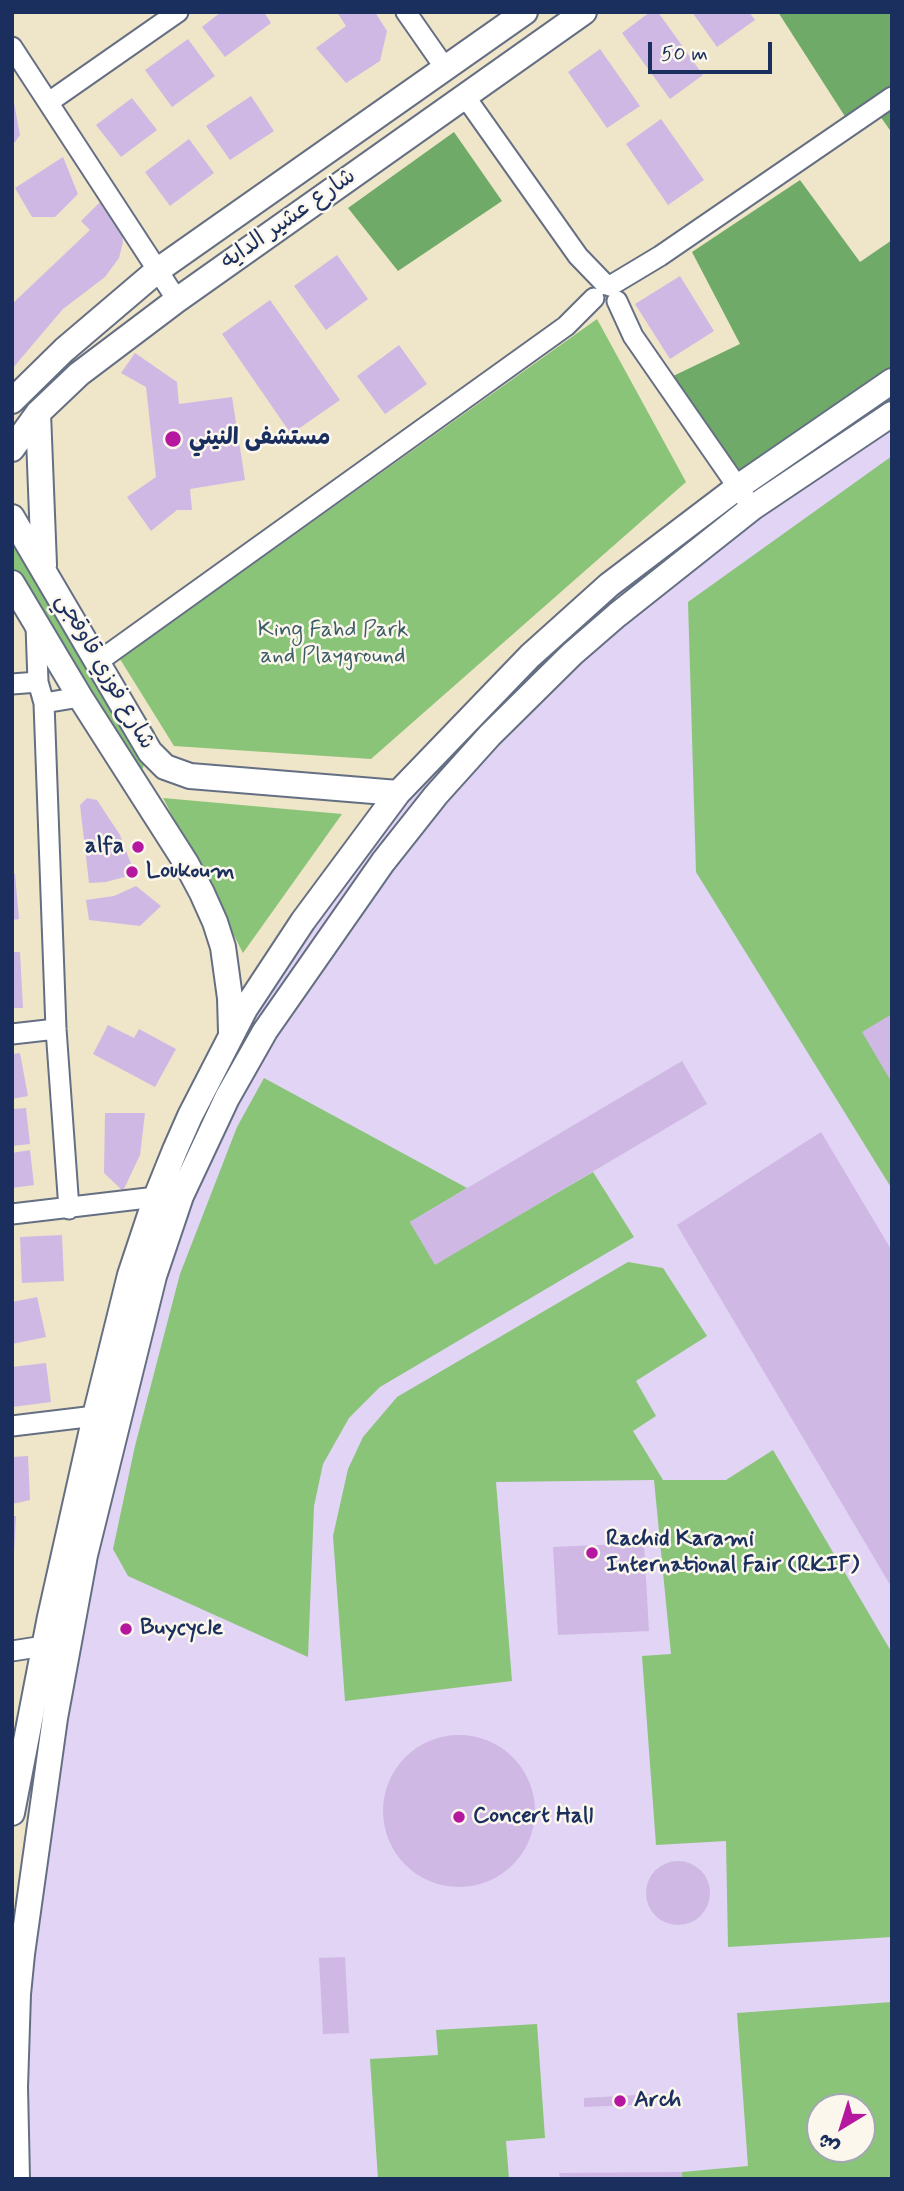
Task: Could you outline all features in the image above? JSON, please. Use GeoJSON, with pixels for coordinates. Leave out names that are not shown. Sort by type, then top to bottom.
{"type":"FeatureCollection","features":[{"type":"Feature","properties":{"kind":"street"},"geometry":{"type":"LineString","coordinates":[[49,102],[178,12]]}},
{"type":"Feature","properties":{"kind":"street"},"geometry":{"type":"LineString","coordinates":[[406,12],[445,68]]}},
{"type":"Feature","properties":{"kind":"street","name":"شارع عشير الدايه"},"geometry":{"type":"LineString","coordinates":[[12,401],[64,350],[158,270],[525,12]]}},
{"type":"Feature","properties":{"kind":"street","name":"شارع عشير الدايه"},"geometry":{"type":"LineString","coordinates":[[12,449],[38,413],[79,374],[177,300],[584,12]]}},
{"type":"Feature","properties":{"kind":"street"},"geometry":{"type":"LineString","coordinates":[[12,47],[177,300]]}},
{"type":"Feature","properties":{"kind":"street"},"geometry":{"type":"LineString","coordinates":[[464,95],[752,508]]}},
{"type":"Feature","properties":{"kind":"street"},"geometry":{"type":"LineString","coordinates":[[99,661],[660,256],[892,97]]}},
{"type":"Feature","properties":{"kind":"street"},"geometry":{"type":"LineString","coordinates":[[12,1814],[44,1646],[95,1416],[130,1275],[156,1197],[190,1116],[231,1035],[263,980],[303,921],[398,793],[530,656],[582,607],[738,488],[892,381]]}},
{"type":"Feature","properties":{"kind":"street"},"geometry":{"type":"LineString","coordinates":[[38,413],[44,569]]}},
{"type":"Feature","properties":{"kind":"street"},"geometry":{"type":"LineString","coordinates":[[15,2172],[18,1994],[55,1718],[85,1555],[154,1276],[191,1174],[238,1076],[265,1031],[383,862],[436,794],[490,735],[572,654],[617,615],[752,508],[892,414]]}},
{"type":"Feature","properties":{"kind":"street","name":"شارع فوزي قاوقجي"},"geometry":{"type":"LineString","coordinates":[[12,517],[156,760],[177,773],[190,776],[398,793]]}},
{"type":"Feature","properties":{"kind":"street","name":"شارع فوزي قاوقجي"},"geometry":{"type":"LineString","coordinates":[[12,583],[80,697],[186,863],[215,922],[227,970],[231,1035]]}},
{"type":"Feature","properties":{"kind":"street"},"geometry":{"type":"LineString","coordinates":[[36,625],[38,682],[44,703],[56,1029],[69,1209]]}},
{"type":"Feature","properties":{"kind":"street"},"geometry":{"type":"LineString","coordinates":[[12,684],[38,682]]}},
{"type":"Feature","properties":{"kind":"street"},"geometry":{"type":"LineString","coordinates":[[44,703],[80,697]]}},
{"type":"Feature","properties":{"kind":"street"},"geometry":{"type":"LineString","coordinates":[[131,778],[138,779],[149,774],[156,760]]}},
{"type":"Feature","properties":{"kind":"street"},"geometry":{"type":"LineString","coordinates":[[12,1034],[56,1029]]}},
{"type":"Feature","properties":{"kind":"street"},"geometry":{"type":"LineString","coordinates":[[12,1214],[156,1197]]}},
{"type":"Feature","properties":{"kind":"street"},"geometry":{"type":"LineString","coordinates":[[12,1426],[95,1416]]}},
{"type":"Feature","properties":{"kind":"street"},"geometry":{"type":"LineString","coordinates":[[12,1651],[44,1646]]}},
{"type":"Feature","properties":{"kind":"shaded area"},"geometry":{"type":"Polygon","coordinates":[[[892,402],[892,2179],[16,2179],[20,1913],[30,1807],[49,1689],[66,1606],[219,1096],[260,1002],[353,846],[562,624],[834,432],[892,402]]]}},
{"type":"Feature","properties":{"kind":"green space"},"geometry":{"type":"Polygon","coordinates":[[[778,12],[892,12],[892,133],[870,102],[846,118],[778,12]]]}},
{"type":"Feature","properties":{"kind":"green space"},"geometry":{"type":"Polygon","coordinates":[[[454,132],[502,201],[398,271],[348,208],[454,132]]]}},
{"type":"Feature","properties":{"kind":"green space"},"geometry":{"type":"Polygon","coordinates":[[[800,180],[860,262],[892,240],[892,402],[834,432],[739,490],[669,378],[740,344],[692,252],[800,180]]]}},
{"type":"Feature","properties":{"kind":"green space","name":"King Fahd Park and Playground"},"geometry":{"type":"Polygon","coordinates":[[[597,319],[686,482],[371,759],[174,746],[120,659],[597,319]]]}},
{"type":"Feature","properties":{"kind":"green space"},"geometry":{"type":"Polygon","coordinates":[[[892,456],[892,1189],[696,872],[688,602],[892,456]]]}},
{"type":"Feature","properties":{"kind":"green space"},"geometry":{"type":"Polygon","coordinates":[[[12,510],[155,732],[132,800],[12,601],[12,510]]]}},
{"type":"Feature","properties":{"kind":"green space"},"geometry":{"type":"Polygon","coordinates":[[[163,798],[342,814],[243,953],[163,798]]]}},
{"type":"Feature","properties":{"kind":"green space"},"geometry":{"type":"Polygon","coordinates":[[[264,1078],[467,1188],[410,1222],[435,1264],[593,1172],[634,1237],[380,1387],[349,1418],[323,1464],[314,1506],[308,1657],[128,1576],[113,1549],[135,1446],[180,1274],[237,1127],[264,1078]]]}},
{"type":"Feature","properties":{"kind":"green space"},"geometry":{"type":"Polygon","coordinates":[[[628,1262],[663,1268],[707,1336],[636,1381],[656,1416],[633,1431],[663,1480],[726,1480],[773,1450],[892,1653],[892,1937],[728,1947],[726,1841],[656,1845],[642,1656],[671,1654],[654,1480],[496,1482],[512,1681],[345,1701],[333,1536],[348,1469],[363,1437],[397,1397],[628,1262]]]}},
{"type":"Feature","properties":{"kind":"green space"},"geometry":{"type":"Polygon","coordinates":[[[892,2002],[892,2179],[681,2179],[682,2172],[748,2166],[737,2013],[892,2002]]]}},
{"type":"Feature","properties":{"kind":"green space"},"geometry":{"type":"Polygon","coordinates":[[[537,2024],[545,2138],[506,2141],[509,2179],[378,2179],[370,2059],[438,2055],[436,2030],[537,2024]]]}},
{"type":"Feature","properties":{"kind":"building"},"geometry":{"type":"Polygon","coordinates":[[[221,12],[264,12],[271,23],[225,57],[202,27],[221,12]]]}},
{"type":"Feature","properties":{"kind":"building"},"geometry":{"type":"Polygon","coordinates":[[[337,12],[375,12],[387,31],[380,61],[346,83],[316,48],[346,26],[337,12]]]}},
{"type":"Feature","properties":{"kind":"building"},"geometry":{"type":"Polygon","coordinates":[[[650,12],[658,12],[703,75],[670,99],[622,33],[650,12]]]}},
{"type":"Feature","properties":{"kind":"building"},"geometry":{"type":"Polygon","coordinates":[[[692,12],[749,12],[755,20],[717,47],[692,12]]]}},
{"type":"Feature","properties":{"kind":"building"},"geometry":{"type":"Polygon","coordinates":[[[188,39],[215,76],[172,107],[145,70],[188,39]]]}},
{"type":"Feature","properties":{"kind":"building"},"geometry":{"type":"Polygon","coordinates":[[[600,49],[640,106],[607,128],[568,72],[600,49]]]}},
{"type":"Feature","properties":{"kind":"building"},"geometry":{"type":"Polygon","coordinates":[[[12,92],[20,135],[12,146],[12,92]]]}},
{"type":"Feature","properties":{"kind":"building"},"geometry":{"type":"Polygon","coordinates":[[[251,96],[274,131],[230,160],[206,126],[251,96]]]}},
{"type":"Feature","properties":{"kind":"building"},"geometry":{"type":"Polygon","coordinates":[[[132,98],[157,130],[121,157],[96,125],[132,98]]]}},
{"type":"Feature","properties":{"kind":"building"},"geometry":{"type":"Polygon","coordinates":[[[661,119],[704,180],[668,205],[626,144],[661,119]]]}},
{"type":"Feature","properties":{"kind":"building"},"geometry":{"type":"Polygon","coordinates":[[[189,139],[214,173],[170,206],[145,172],[189,139]]]}},
{"type":"Feature","properties":{"kind":"building"},"geometry":{"type":"Polygon","coordinates":[[[63,157],[78,194],[55,217],[32,217],[15,188],[63,157]]]}},
{"type":"Feature","properties":{"kind":"building"},"geometry":{"type":"Polygon","coordinates":[[[103,199],[120,224],[123,242],[119,258],[105,277],[63,309],[12,369],[12,304],[90,230],[81,221],[103,199]]]}},
{"type":"Feature","properties":{"kind":"building"},"geometry":{"type":"Polygon","coordinates":[[[337,255],[368,299],[326,330],[294,286],[337,255]]]}},
{"type":"Feature","properties":{"kind":"building"},"geometry":{"type":"Polygon","coordinates":[[[680,276],[714,331],[670,359],[635,304],[680,276]]]}},
{"type":"Feature","properties":{"kind":"building"},"geometry":{"type":"Polygon","coordinates":[[[270,300],[340,400],[291,434],[222,334],[270,300]]]}},
{"type":"Feature","properties":{"kind":"building"},"geometry":{"type":"Polygon","coordinates":[[[399,345],[427,384],[385,414],[357,376],[399,345]]]}},
{"type":"Feature","properties":{"kind":"building"},"geometry":{"type":"Polygon","coordinates":[[[135,353],[177,382],[179,404],[232,397],[245,480],[190,489],[192,510],[177,510],[151,531],[127,497],[156,477],[146,387],[121,373],[135,353]]]}},
{"type":"Feature","properties":{"kind":"building"},"geometry":{"type":"Polygon","coordinates":[[[87,798],[97,800],[120,835],[135,874],[106,882],[89,883],[80,805],[87,798]]]}},
{"type":"Feature","properties":{"kind":"building"},"geometry":{"type":"Polygon","coordinates":[[[12,874],[15,874],[19,919],[12,920],[12,874]]]}},
{"type":"Feature","properties":{"kind":"building"},"geometry":{"type":"Polygon","coordinates":[[[136,886],[161,906],[140,926],[89,920],[86,900],[114,896],[136,886]]]}},
{"type":"Feature","properties":{"kind":"building"},"geometry":{"type":"Polygon","coordinates":[[[12,952],[20,952],[23,1008],[12,1008],[12,952]]]}},
{"type":"Feature","properties":{"kind":"building"},"geometry":{"type":"Polygon","coordinates":[[[892,1014],[892,1083],[862,1032],[892,1014]]]}},
{"type":"Feature","properties":{"kind":"building"},"geometry":{"type":"Polygon","coordinates":[[[108,1025],[134,1038],[139,1029],[176,1049],[155,1087],[93,1054],[108,1025]]]}},
{"type":"Feature","properties":{"kind":"building"},"geometry":{"type":"Polygon","coordinates":[[[20,1053],[28,1096],[12,1099],[12,1054],[20,1053]]]}},
{"type":"Feature","properties":{"kind":"building"},"geometry":{"type":"Polygon","coordinates":[[[682,1061],[707,1104],[435,1265],[410,1222],[682,1061]]]}},
{"type":"Feature","properties":{"kind":"building"},"geometry":{"type":"Polygon","coordinates":[[[26,1108],[30,1144],[12,1146],[12,1109],[26,1108]]]}},
{"type":"Feature","properties":{"kind":"building"},"geometry":{"type":"Polygon","coordinates":[[[105,1113],[145,1113],[140,1155],[123,1191],[104,1173],[105,1113]]]}},
{"type":"Feature","properties":{"kind":"building"},"geometry":{"type":"Polygon","coordinates":[[[821,1132],[892,1251],[892,1588],[677,1225],[821,1132]]]}},
{"type":"Feature","properties":{"kind":"building"},"geometry":{"type":"Polygon","coordinates":[[[30,1150],[34,1185],[12,1188],[12,1153],[30,1150]]]}},
{"type":"Feature","properties":{"kind":"building"},"geometry":{"type":"Polygon","coordinates":[[[62,1235],[64,1281],[22,1283],[20,1237],[62,1235]]]}},
{"type":"Feature","properties":{"kind":"building"},"geometry":{"type":"Polygon","coordinates":[[[37,1297],[46,1337],[12,1344],[12,1302],[37,1297]]]}},
{"type":"Feature","properties":{"kind":"building"},"geometry":{"type":"Polygon","coordinates":[[[46,1363],[51,1402],[12,1407],[12,1367],[46,1363]]]}},
{"type":"Feature","properties":{"kind":"building"},"geometry":{"type":"Polygon","coordinates":[[[28,1456],[30,1500],[12,1504],[12,1457],[28,1456]]]}},
{"type":"Feature","properties":{"kind":"building"},"geometry":{"type":"Polygon","coordinates":[[[12,1516],[16,1516],[14,1553],[12,1553],[12,1516]]]}},
{"type":"Feature","properties":{"kind":"building"},"geometry":{"type":"Polygon","coordinates":[[[644,1543],[649,1631],[558,1635],[553,1547],[644,1543]]]}},
{"type":"Feature","properties":{"kind":"building","name":"Concert Hall"},"geometry":{"type":"Polygon","coordinates":[[[459,1735],[488,1741],[513,1757],[529,1782],[535,1811],[529,1840],[513,1865],[488,1881],[459,1887],[430,1881],[405,1865],[389,1840],[383,1811],[389,1782],[405,1757],[430,1741],[459,1735]]]}},
{"type":"Feature","properties":{"kind":"building"},"geometry":{"type":"Polygon","coordinates":[[[678,1861],[696,1867],[704,1875],[710,1893],[704,1911],[696,1919],[678,1925],[660,1919],[652,1911],[646,1893],[652,1875],[660,1867],[678,1861]]]}},
{"type":"Feature","properties":{"kind":"building"},"geometry":{"type":"Polygon","coordinates":[[[345,1957],[349,2033],[323,2034],[319,1958],[345,1957]]]}},
{"type":"Feature","properties":{"kind":"building","name":"Arch"},"geometry":{"type":"Polygon","coordinates":[[[655,2094],[655,2104],[584,2107],[584,2098],[655,2094]]]}},
{"type":"Feature","properties":{"kind":"building"},"geometry":{"type":"Polygon","coordinates":[[[682,2172],[681,2179],[560,2179],[559,2173],[682,2172]]]}},
{"type":"Feature","properties":{"kind":"place","name":"مستشفى النيني"},"geometry":{"type":"Point","coordinates":[173,439]}},
{"type":"Feature","properties":{"kind":"place","name":"alfa"},"geometry":{"type":"Point","coordinates":[138,847]}},
{"type":"Feature","properties":{"kind":"place","name":"Loukoum"},"geometry":{"type":"Point","coordinates":[132,872]}},
{"type":"Feature","properties":{"kind":"place","name":"Rachid Karami International Fair (RKIF)"},"geometry":{"type":"Point","coordinates":[592,1553]}},
{"type":"Feature","properties":{"kind":"place","name":"Buycycle"},"geometry":{"type":"Point","coordinates":[126,1629]}},
{"type":"Feature","properties":{"kind":"place","name":"Concert Hall"},"geometry":{"type":"Point","coordinates":[459,1817]}},
{"type":"Feature","properties":{"kind":"place","name":"Arch"},"geometry":{"type":"Point","coordinates":[620,2101]}}]}
